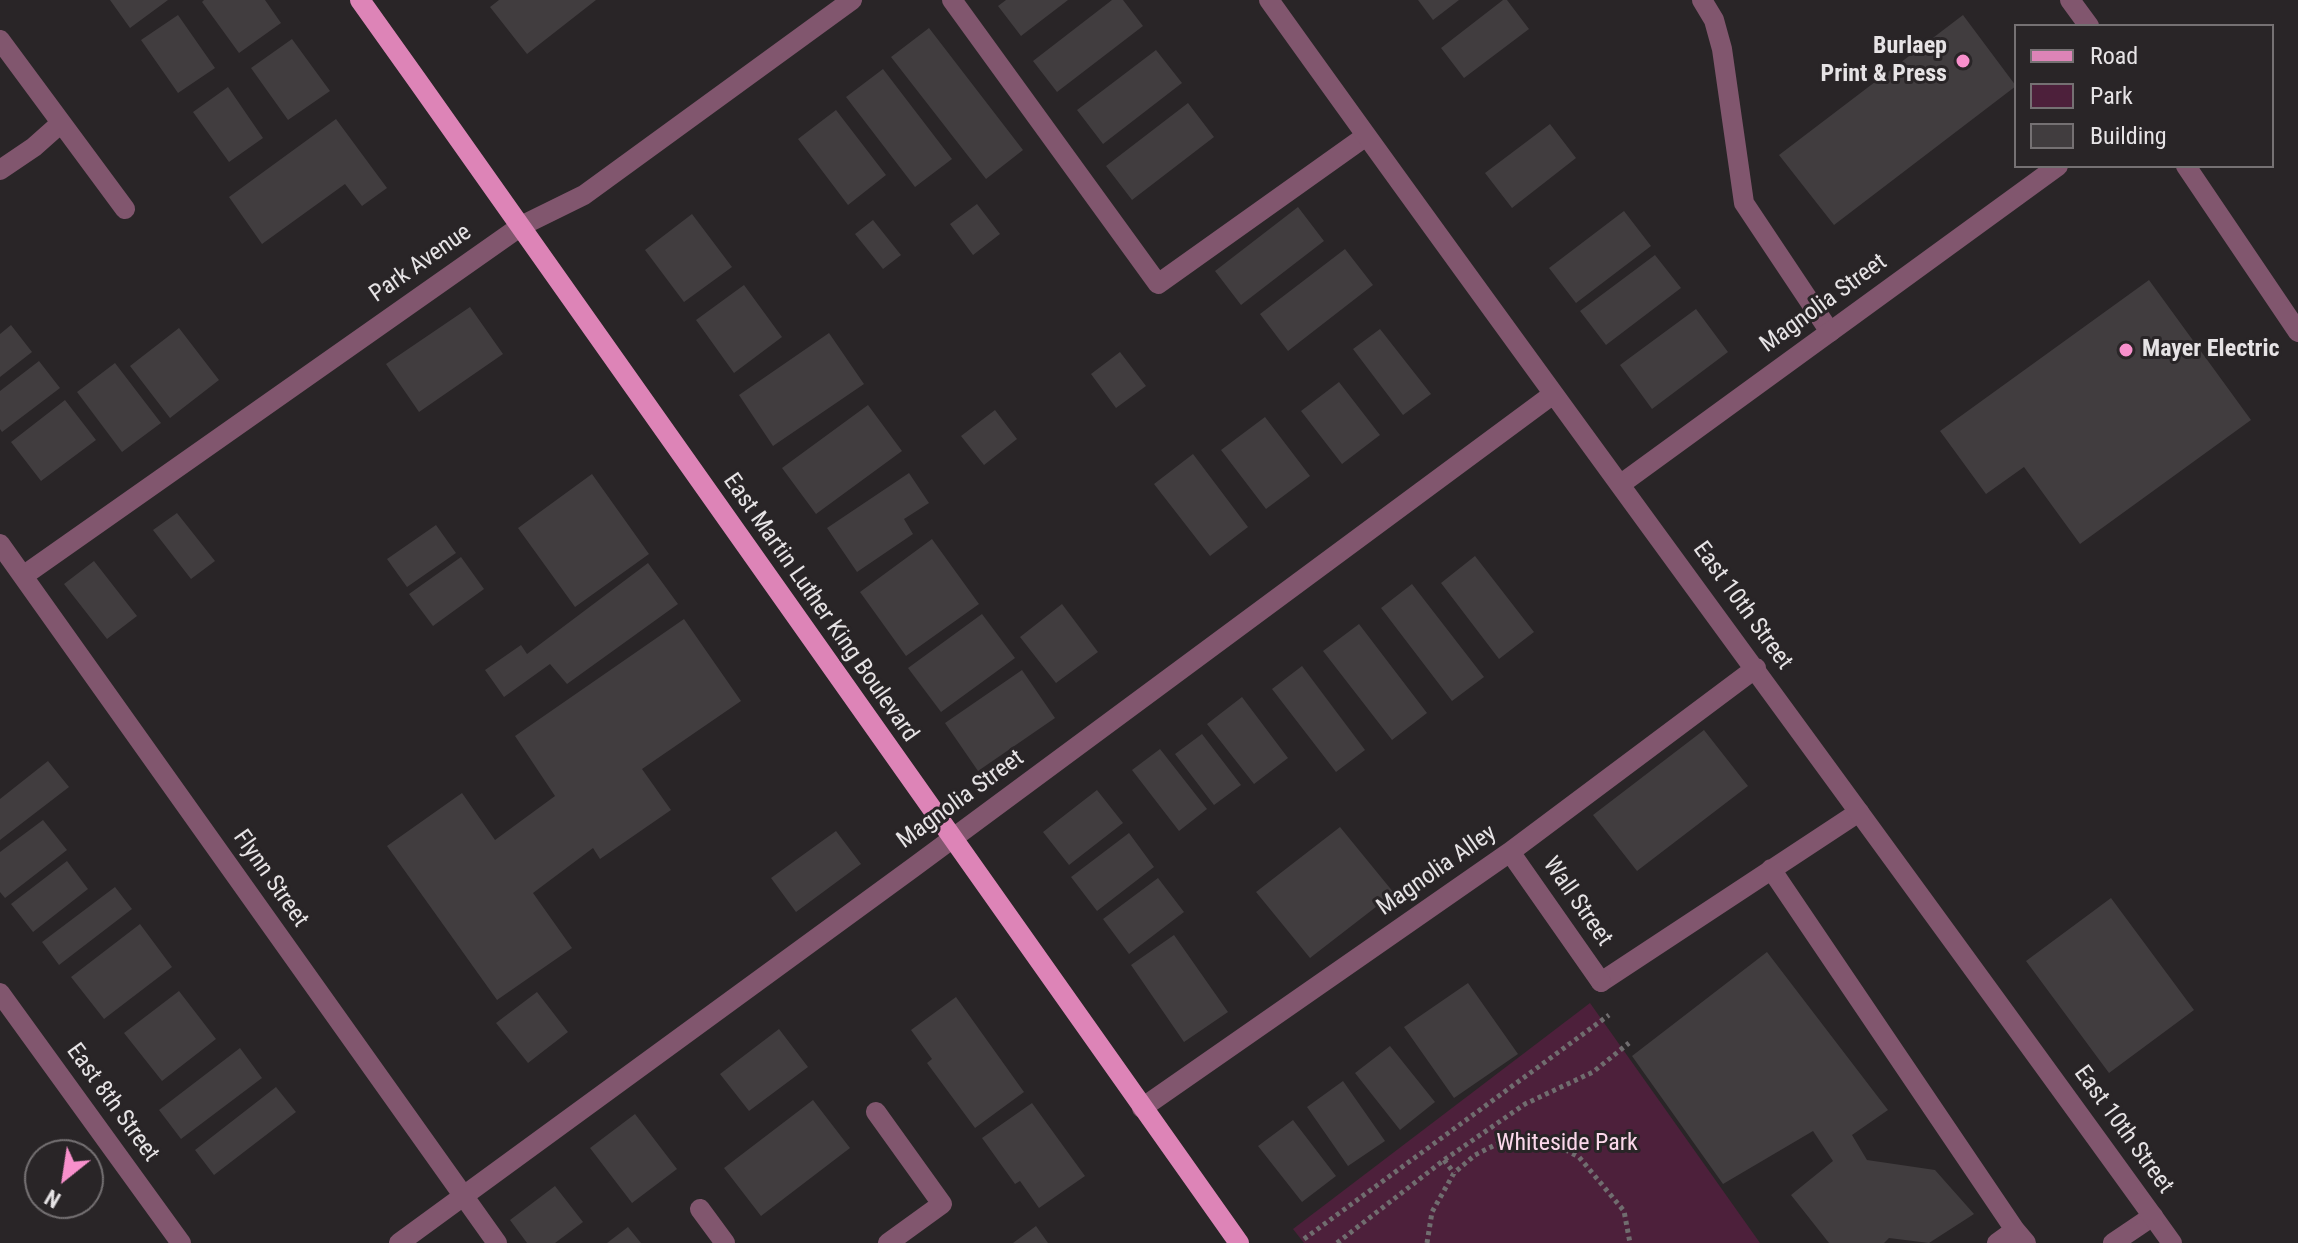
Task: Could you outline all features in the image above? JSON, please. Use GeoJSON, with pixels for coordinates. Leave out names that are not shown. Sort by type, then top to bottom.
{"type":"FeatureCollection","features":[{"type":"Feature","properties":{"kind":"main road","name":"East Martin Luther King Boulevard"},"geometry":{"type":"LineString","coordinates":[[360,0],[950,840],[1239,1243]]}},
{"type":"Feature","properties":{"kind":"street"},"geometry":{"type":"LineString","coordinates":[[952,0],[1158,284],[1366,136]]}},
{"type":"Feature","properties":{"kind":"street","name":"East 10th Street"},"geometry":{"type":"LineString","coordinates":[[1269,0],[1552,395],[1756,668],[2172,1243]]}},
{"type":"Feature","properties":{"kind":"street"},"geometry":{"type":"LineString","coordinates":[[1702,0],[1714,20],[1722,49],[1744,203],[1830,332]]}},
{"type":"Feature","properties":{"kind":"street"},"geometry":{"type":"LineString","coordinates":[[2070,0],[2088,24]]}},
{"type":"Feature","properties":{"kind":"street","name":"Park Avenue"},"geometry":{"type":"LineString","coordinates":[[23,576],[521,226],[584,195],[844,2]]}},
{"type":"Feature","properties":{"kind":"street"},"geometry":{"type":"LineString","coordinates":[[0,40],[125,209]]}},
{"type":"Feature","properties":{"kind":"street"},"geometry":{"type":"LineString","coordinates":[[0,170],[34,147],[61,123]]}},
{"type":"Feature","properties":{"kind":"street","name":"Magnolia Street"},"geometry":{"type":"LineString","coordinates":[[1621,484],[2055,168]]}},
{"type":"Feature","properties":{"kind":"street"},"geometry":{"type":"LineString","coordinates":[[2187,168],[2295,328]]}},
{"type":"Feature","properties":{"kind":"street","name":"Magnolia Street"},"geometry":{"type":"LineString","coordinates":[[399,1243],[1552,395]]}},
{"type":"Feature","properties":{"kind":"street","name":"Flynn Street"},"geometry":{"type":"LineString","coordinates":[[0,544],[497,1243]]}},
{"type":"Feature","properties":{"kind":"street","name":"Magnolia Alley"},"geometry":{"type":"LineString","coordinates":[[1142,1108],[1510,852],[1756,668]]}},
{"type":"Feature","properties":{"kind":"street"},"geometry":{"type":"LineString","coordinates":[[1859,812],[1771,869],[2020,1236],[1997,1243]]}},
{"type":"Feature","properties":{"kind":"street","name":"Wall Street"},"geometry":{"type":"LineString","coordinates":[[1510,852],[1601,982],[1771,869]]}},
{"type":"Feature","properties":{"kind":"street","name":"East 8th Street"},"geometry":{"type":"LineString","coordinates":[[0,993],[181,1243]]}},
{"type":"Feature","properties":{"kind":"street"},"geometry":{"type":"LineString","coordinates":[[876,1112],[942,1204],[888,1243]]}},
{"type":"Feature","properties":{"kind":"street"},"geometry":{"type":"LineString","coordinates":[[700,1209],[725,1243]]}},
{"type":"Feature","properties":{"kind":"street"},"geometry":{"type":"LineString","coordinates":[[2113,1243],[2153,1216]]}},
{"type":"Feature","properties":{"kind":"path"},"geometry":{"type":"LineString","coordinates":[[1304,1239],[1609,1015]]}},
{"type":"Feature","properties":{"kind":"path"},"geometry":{"type":"LineString","coordinates":[[1337,1243],[1444,1160],[1525,1104],[1593,1072],[1629,1043]]}},
{"type":"Feature","properties":{"kind":"path"},"geometry":{"type":"LineString","coordinates":[[1427,1243],[1432,1212],[1454,1173],[1475,1155],[1505,1140],[1547,1140],[1579,1157],[1624,1211],[1630,1243]]}},
{"type":"Feature","properties":{"kind":"path"},"geometry":{"type":"LineString","coordinates":[[1444,1160],[1454,1173]]}},
{"type":"Feature","properties":{"kind":"green space","name":"Whiteside Park"},"geometry":{"type":"Polygon","coordinates":[[[1590,1003],[1760,1243],[1304,1243],[1293,1229],[1590,1003]]]}},
{"type":"Feature","properties":{"kind":"building"},"geometry":{"type":"Polygon","coordinates":[[[110,0],[168,0],[130,28],[110,0]]]}},
{"type":"Feature","properties":{"kind":"building"},"geometry":{"type":"Polygon","coordinates":[[[265,0],[281,23],[239,53],[202,2],[265,0]]]}},
{"type":"Feature","properties":{"kind":"building"},"geometry":{"type":"Polygon","coordinates":[[[499,0],[596,0],[527,54],[490,7],[499,0]]]}},
{"type":"Feature","properties":{"kind":"building"},"geometry":{"type":"Polygon","coordinates":[[[1006,0],[1068,0],[1021,36],[998,6],[1006,0]]]}},
{"type":"Feature","properties":{"kind":"building"},"geometry":{"type":"Polygon","coordinates":[[[1112,0],[1123,0],[1143,26],[1057,92],[1033,61],[1112,0]]]}},
{"type":"Feature","properties":{"kind":"building"},"geometry":{"type":"Polygon","coordinates":[[[1418,0],[1459,0],[1433,20],[1418,0]]]}},
{"type":"Feature","properties":{"kind":"building"},"geometry":{"type":"Polygon","coordinates":[[[1507,0],[1529,29],[1464,78],[1441,48],[1507,0]]]}},
{"type":"Feature","properties":{"kind":"building"},"geometry":{"type":"Polygon","coordinates":[[[178,15],[215,68],[178,93],[141,40],[178,15]]]}},
{"type":"Feature","properties":{"kind":"building"},"geometry":{"type":"Polygon","coordinates":[[[1963,15],[2014,83],[2014,88],[1834,225],[1779,155],[1963,15]]]}},
{"type":"Feature","properties":{"kind":"building"},"geometry":{"type":"Polygon","coordinates":[[[929,28],[1023,150],[986,179],[891,57],[929,28]]]}},
{"type":"Feature","properties":{"kind":"building"},"geometry":{"type":"Polygon","coordinates":[[[292,39],[330,91],[288,120],[251,68],[292,39]]]}},
{"type":"Feature","properties":{"kind":"building"},"geometry":{"type":"Polygon","coordinates":[[[1156,50],[1182,83],[1103,144],[1077,110],[1156,50]]]}},
{"type":"Feature","properties":{"kind":"building"},"geometry":{"type":"Polygon","coordinates":[[[883,69],[952,159],[915,187],[846,97],[883,69]]]}},
{"type":"Feature","properties":{"kind":"building"},"geometry":{"type":"Polygon","coordinates":[[[228,87],[263,138],[229,162],[193,112],[228,87]]]}},
{"type":"Feature","properties":{"kind":"building"},"geometry":{"type":"Polygon","coordinates":[[[1188,103],[1214,137],[1132,200],[1106,166],[1188,103]]]}},
{"type":"Feature","properties":{"kind":"building"},"geometry":{"type":"Polygon","coordinates":[[[836,110],[886,175],[848,205],[798,139],[836,110]]]}},
{"type":"Feature","properties":{"kind":"building"},"geometry":{"type":"Polygon","coordinates":[[[336,119],[387,188],[362,206],[345,184],[262,244],[229,197],[336,119]]]}},
{"type":"Feature","properties":{"kind":"building"},"geometry":{"type":"Polygon","coordinates":[[[1550,124],[1576,158],[1512,208],[1485,173],[1550,124]]]}},
{"type":"Feature","properties":{"kind":"building"},"geometry":{"type":"Polygon","coordinates":[[[977,204],[1000,234],[973,255],[950,224],[977,204]]]}},
{"type":"Feature","properties":{"kind":"building"},"geometry":{"type":"Polygon","coordinates":[[[1298,207],[1324,241],[1241,305],[1215,271],[1298,207]]]}},
{"type":"Feature","properties":{"kind":"building"},"geometry":{"type":"Polygon","coordinates":[[[1624,211],[1651,246],[1576,303],[1549,268],[1624,211]]]}},
{"type":"Feature","properties":{"kind":"building"},"geometry":{"type":"Polygon","coordinates":[[[692,214],[732,267],[684,302],[645,250],[692,214]]]}},
{"type":"Feature","properties":{"kind":"building"},"geometry":{"type":"Polygon","coordinates":[[[873,220],[901,255],[883,269],[855,234],[873,220]]]}},
{"type":"Feature","properties":{"kind":"building"},"geometry":{"type":"Polygon","coordinates":[[[1345,249],[1373,285],[1288,351],[1260,314],[1345,249]]]}},
{"type":"Feature","properties":{"kind":"building"},"geometry":{"type":"Polygon","coordinates":[[[1655,255],[1681,288],[1606,345],[1580,311],[1655,255]]]}},
{"type":"Feature","properties":{"kind":"building","name":"Mayer Electric"},"geometry":{"type":"Polygon","coordinates":[[[2149,280],[2251,420],[2080,544],[2024,467],[1986,494],[1940,431],[2149,280]]]}},
{"type":"Feature","properties":{"kind":"building"},"geometry":{"type":"Polygon","coordinates":[[[744,285],[782,337],[734,373],[696,320],[744,285]]]}},
{"type":"Feature","properties":{"kind":"building"},"geometry":{"type":"Polygon","coordinates":[[[470,307],[503,354],[419,412],[386,364],[470,307]]]}},
{"type":"Feature","properties":{"kind":"building"},"geometry":{"type":"Polygon","coordinates":[[[1696,309],[1728,352],[1652,409],[1620,365],[1696,309]]]}},
{"type":"Feature","properties":{"kind":"building"},"geometry":{"type":"Polygon","coordinates":[[[11,325],[32,352],[0,377],[0,334],[11,325]]]}},
{"type":"Feature","properties":{"kind":"building"},"geometry":{"type":"Polygon","coordinates":[[[179,328],[219,380],[170,418],[130,366],[179,328]]]}},
{"type":"Feature","properties":{"kind":"building"},"geometry":{"type":"Polygon","coordinates":[[[1380,329],[1431,394],[1403,415],[1353,349],[1380,329]]]}},
{"type":"Feature","properties":{"kind":"building"},"geometry":{"type":"Polygon","coordinates":[[[829,333],[864,384],[773,446],[739,395],[829,333]]]}},
{"type":"Feature","properties":{"kind":"building"},"geometry":{"type":"Polygon","coordinates":[[[1120,352],[1146,386],[1116,408],[1091,374],[1120,352]]]}},
{"type":"Feature","properties":{"kind":"building"},"geometry":{"type":"Polygon","coordinates":[[[39,361],[60,388],[2,432],[0,391],[39,361]]]}},
{"type":"Feature","properties":{"kind":"building"},"geometry":{"type":"Polygon","coordinates":[[[115,363],[161,423],[122,452],[77,392],[115,363]]]}},
{"type":"Feature","properties":{"kind":"building"},"geometry":{"type":"Polygon","coordinates":[[[1339,382],[1380,435],[1342,464],[1301,411],[1339,382]]]}},
{"type":"Feature","properties":{"kind":"building"},"geometry":{"type":"Polygon","coordinates":[[[65,400],[96,440],[41,481],[11,442],[65,400]]]}},
{"type":"Feature","properties":{"kind":"building"},"geometry":{"type":"Polygon","coordinates":[[[868,405],[902,451],[816,514],[782,468],[868,405]]]}},
{"type":"Feature","properties":{"kind":"building"},"geometry":{"type":"Polygon","coordinates":[[[995,410],[1017,439],[984,465],[961,436],[995,410]]]}},
{"type":"Feature","properties":{"kind":"building"},"geometry":{"type":"Polygon","coordinates":[[[1265,417],[1310,476],[1266,509],[1221,450],[1265,417]]]}},
{"type":"Feature","properties":{"kind":"building"},"geometry":{"type":"Polygon","coordinates":[[[1193,454],[1248,527],[1210,556],[1154,484],[1193,454]]]}},
{"type":"Feature","properties":{"kind":"building"},"geometry":{"type":"Polygon","coordinates":[[[909,473],[929,503],[904,519],[913,534],[857,572],[827,528],[909,473]]]}},
{"type":"Feature","properties":{"kind":"building"},"geometry":{"type":"Polygon","coordinates":[[[592,474],[649,554],[575,607],[518,528],[592,474]]]}},
{"type":"Feature","properties":{"kind":"building"},"geometry":{"type":"Polygon","coordinates":[[[177,513],[215,561],[191,579],[153,530],[177,513]]]}},
{"type":"Feature","properties":{"kind":"building"},"geometry":{"type":"Polygon","coordinates":[[[436,525],[456,553],[407,587],[387,559],[436,525]]]}},
{"type":"Feature","properties":{"kind":"building"},"geometry":{"type":"Polygon","coordinates":[[[932,539],[979,604],[906,656],[860,592],[932,539]]]}},
{"type":"Feature","properties":{"kind":"building"},"geometry":{"type":"Polygon","coordinates":[[[1475,556],[1534,632],[1499,659],[1441,583],[1475,556]]]}},
{"type":"Feature","properties":{"kind":"building"},"geometry":{"type":"Polygon","coordinates":[[[461,557],[484,589],[433,626],[409,594],[461,557]]]}},
{"type":"Feature","properties":{"kind":"building"},"geometry":{"type":"Polygon","coordinates":[[[94,561],[137,616],[107,639],[64,584],[94,561]]]}},
{"type":"Feature","properties":{"kind":"building"},"geometry":{"type":"Polygon","coordinates":[[[648,563],[678,604],[567,684],[550,664],[504,697],[485,670],[521,645],[527,654],[648,563]]]}},
{"type":"Feature","properties":{"kind":"building"},"geometry":{"type":"Polygon","coordinates":[[[1412,584],[1484,677],[1452,701],[1381,608],[1412,584]]]}},
{"type":"Feature","properties":{"kind":"building"},"geometry":{"type":"Polygon","coordinates":[[[1062,604],[1098,652],[1056,683],[1020,637],[1062,604]]]}},
{"type":"Feature","properties":{"kind":"building"},"geometry":{"type":"Polygon","coordinates":[[[982,614],[1015,658],[941,712],[908,668],[982,614]]]}},
{"type":"Feature","properties":{"kind":"building"},"geometry":{"type":"Polygon","coordinates":[[[684,619],[741,701],[642,769],[671,810],[600,859],[593,848],[533,893],[572,948],[497,1000],[387,846],[462,793],[495,840],[555,796],[515,736],[684,619]]]}},
{"type":"Feature","properties":{"kind":"building"},"geometry":{"type":"Polygon","coordinates":[[[1359,624],[1427,713],[1392,740],[1323,651],[1359,624]]]}},
{"type":"Feature","properties":{"kind":"building"},"geometry":{"type":"Polygon","coordinates":[[[1302,666],[1365,750],[1336,772],[1272,689],[1302,666]]]}},
{"type":"Feature","properties":{"kind":"building"},"geometry":{"type":"Polygon","coordinates":[[[1022,670],[1055,718],[978,771],[945,723],[1022,670]]]}},
{"type":"Feature","properties":{"kind":"building"},"geometry":{"type":"Polygon","coordinates":[[[1242,697],[1288,758],[1254,784],[1207,724],[1242,697]]]}},
{"type":"Feature","properties":{"kind":"building"},"geometry":{"type":"Polygon","coordinates":[[[1704,730],[1748,786],[1637,871],[1593,815],[1704,730]]]}},
{"type":"Feature","properties":{"kind":"building"},"geometry":{"type":"Polygon","coordinates":[[[1202,734],[1241,785],[1214,805],[1175,754],[1202,734]]]}},
{"type":"Feature","properties":{"kind":"building"},"geometry":{"type":"Polygon","coordinates":[[[1160,749],[1207,809],[1179,831],[1132,770],[1160,749]]]}},
{"type":"Feature","properties":{"kind":"building"},"geometry":{"type":"Polygon","coordinates":[[[48,761],[69,787],[0,840],[0,799],[48,761]]]}},
{"type":"Feature","properties":{"kind":"building"},"geometry":{"type":"Polygon","coordinates":[[[1097,790],[1123,823],[1069,865],[1043,832],[1097,790]]]}},
{"type":"Feature","properties":{"kind":"building"},"geometry":{"type":"Polygon","coordinates":[[[43,820],[67,850],[5,898],[0,892],[0,852],[43,820]]]}},
{"type":"Feature","properties":{"kind":"building"},"geometry":{"type":"Polygon","coordinates":[[[1340,827],[1394,893],[1310,958],[1256,892],[1340,827]]]}},
{"type":"Feature","properties":{"kind":"building"},"geometry":{"type":"Polygon","coordinates":[[[836,831],[861,864],[796,912],[771,878],[836,831]]]}},
{"type":"Feature","properties":{"kind":"building"},"geometry":{"type":"Polygon","coordinates":[[[1129,833],[1154,867],[1097,911],[1071,877],[1129,833]]]}},
{"type":"Feature","properties":{"kind":"building"},"geometry":{"type":"Polygon","coordinates":[[[67,861],[88,889],[33,932],[11,904],[67,861]]]}},
{"type":"Feature","properties":{"kind":"building"},"geometry":{"type":"Polygon","coordinates":[[[1158,878],[1184,912],[1129,954],[1103,919],[1158,878]]]}},
{"type":"Feature","properties":{"kind":"building"},"geometry":{"type":"Polygon","coordinates":[[[115,887],[132,909],[59,965],[42,942],[115,887]]]}},
{"type":"Feature","properties":{"kind":"building"},"geometry":{"type":"Polygon","coordinates":[[[2111,898],[2194,1010],[2109,1073],[2026,961],[2111,898]]]}},
{"type":"Feature","properties":{"kind":"building"},"geometry":{"type":"Polygon","coordinates":[[[140,924],[172,967],[104,1019],[71,977],[140,924]]]}},
{"type":"Feature","properties":{"kind":"building"},"geometry":{"type":"Polygon","coordinates":[[[1174,935],[1228,1012],[1184,1042],[1131,965],[1174,935]]]}},
{"type":"Feature","properties":{"kind":"building"},"geometry":{"type":"Polygon","coordinates":[[[1767,952],[1888,1110],[1852,1135],[1867,1160],[1935,1170],[1974,1214],[1929,1243],[1889,1238],[1884,1243],[1829,1243],[1791,1195],[1833,1161],[1813,1131],[1723,1184],[1632,1056],[1767,952]]]}},
{"type":"Feature","properties":{"kind":"building"},"geometry":{"type":"Polygon","coordinates":[[[1468,983],[1518,1054],[1454,1098],[1404,1027],[1468,983]]]}},
{"type":"Feature","properties":{"kind":"building"},"geometry":{"type":"Polygon","coordinates":[[[179,991],[216,1039],[162,1081],[124,1033],[179,991]]]}},
{"type":"Feature","properties":{"kind":"building"},"geometry":{"type":"Polygon","coordinates":[[[537,992],[568,1032],[528,1063],[496,1023],[537,992]]]}},
{"type":"Feature","properties":{"kind":"building"},"geometry":{"type":"Polygon","coordinates":[[[956,997],[1024,1092],[975,1128],[927,1063],[932,1059],[911,1030],[956,997]]]}},
{"type":"Feature","properties":{"kind":"building"},"geometry":{"type":"Polygon","coordinates":[[[779,1029],[808,1067],[749,1111],[720,1074],[779,1029]]]}},
{"type":"Feature","properties":{"kind":"building"},"geometry":{"type":"Polygon","coordinates":[[[1390,1046],[1435,1102],[1400,1130],[1355,1073],[1390,1046]]]}},
{"type":"Feature","properties":{"kind":"building"},"geometry":{"type":"Polygon","coordinates":[[[240,1048],[262,1078],[181,1139],[159,1110],[240,1048]]]}},
{"type":"Feature","properties":{"kind":"building"},"geometry":{"type":"Polygon","coordinates":[[[1343,1081],[1385,1141],[1348,1166],[1307,1107],[1343,1081]]]}},
{"type":"Feature","properties":{"kind":"building"},"geometry":{"type":"Polygon","coordinates":[[[276,1087],[296,1112],[214,1175],[195,1150],[276,1087]]]}},
{"type":"Feature","properties":{"kind":"building"},"geometry":{"type":"Polygon","coordinates":[[[813,1100],[850,1148],[761,1216],[724,1168],[813,1100]]]}},
{"type":"Feature","properties":{"kind":"building"},"geometry":{"type":"Polygon","coordinates":[[[1032,1103],[1085,1176],[1039,1208],[1020,1181],[1015,1184],[982,1138],[1032,1103]]]}},
{"type":"Feature","properties":{"kind":"building"},"geometry":{"type":"Polygon","coordinates":[[[635,1114],[677,1169],[632,1203],[590,1148],[635,1114]]]}},
{"type":"Feature","properties":{"kind":"building"},"geometry":{"type":"Polygon","coordinates":[[[1293,1120],[1336,1176],[1302,1202],[1258,1146],[1293,1120]]]}},
{"type":"Feature","properties":{"kind":"building"},"geometry":{"type":"Polygon","coordinates":[[[555,1186],[583,1222],[555,1243],[527,1243],[510,1220],[555,1186]]]}},
{"type":"Feature","properties":{"kind":"building"},"geometry":{"type":"Polygon","coordinates":[[[1036,1226],[1048,1243],[1013,1243],[1036,1226]]]}},
{"type":"Feature","properties":{"kind":"building"},"geometry":{"type":"Polygon","coordinates":[[[628,1227],[641,1243],[607,1243],[628,1227]]]}},
{"type":"Feature","properties":{"kind":"place","name":"Burlaep Print & Press"},"geometry":{"type":"Point","coordinates":[1963,61]}},
{"type":"Feature","properties":{"kind":"place","name":"Mayer Electric"},"geometry":{"type":"Point","coordinates":[2126,350]}}]}
